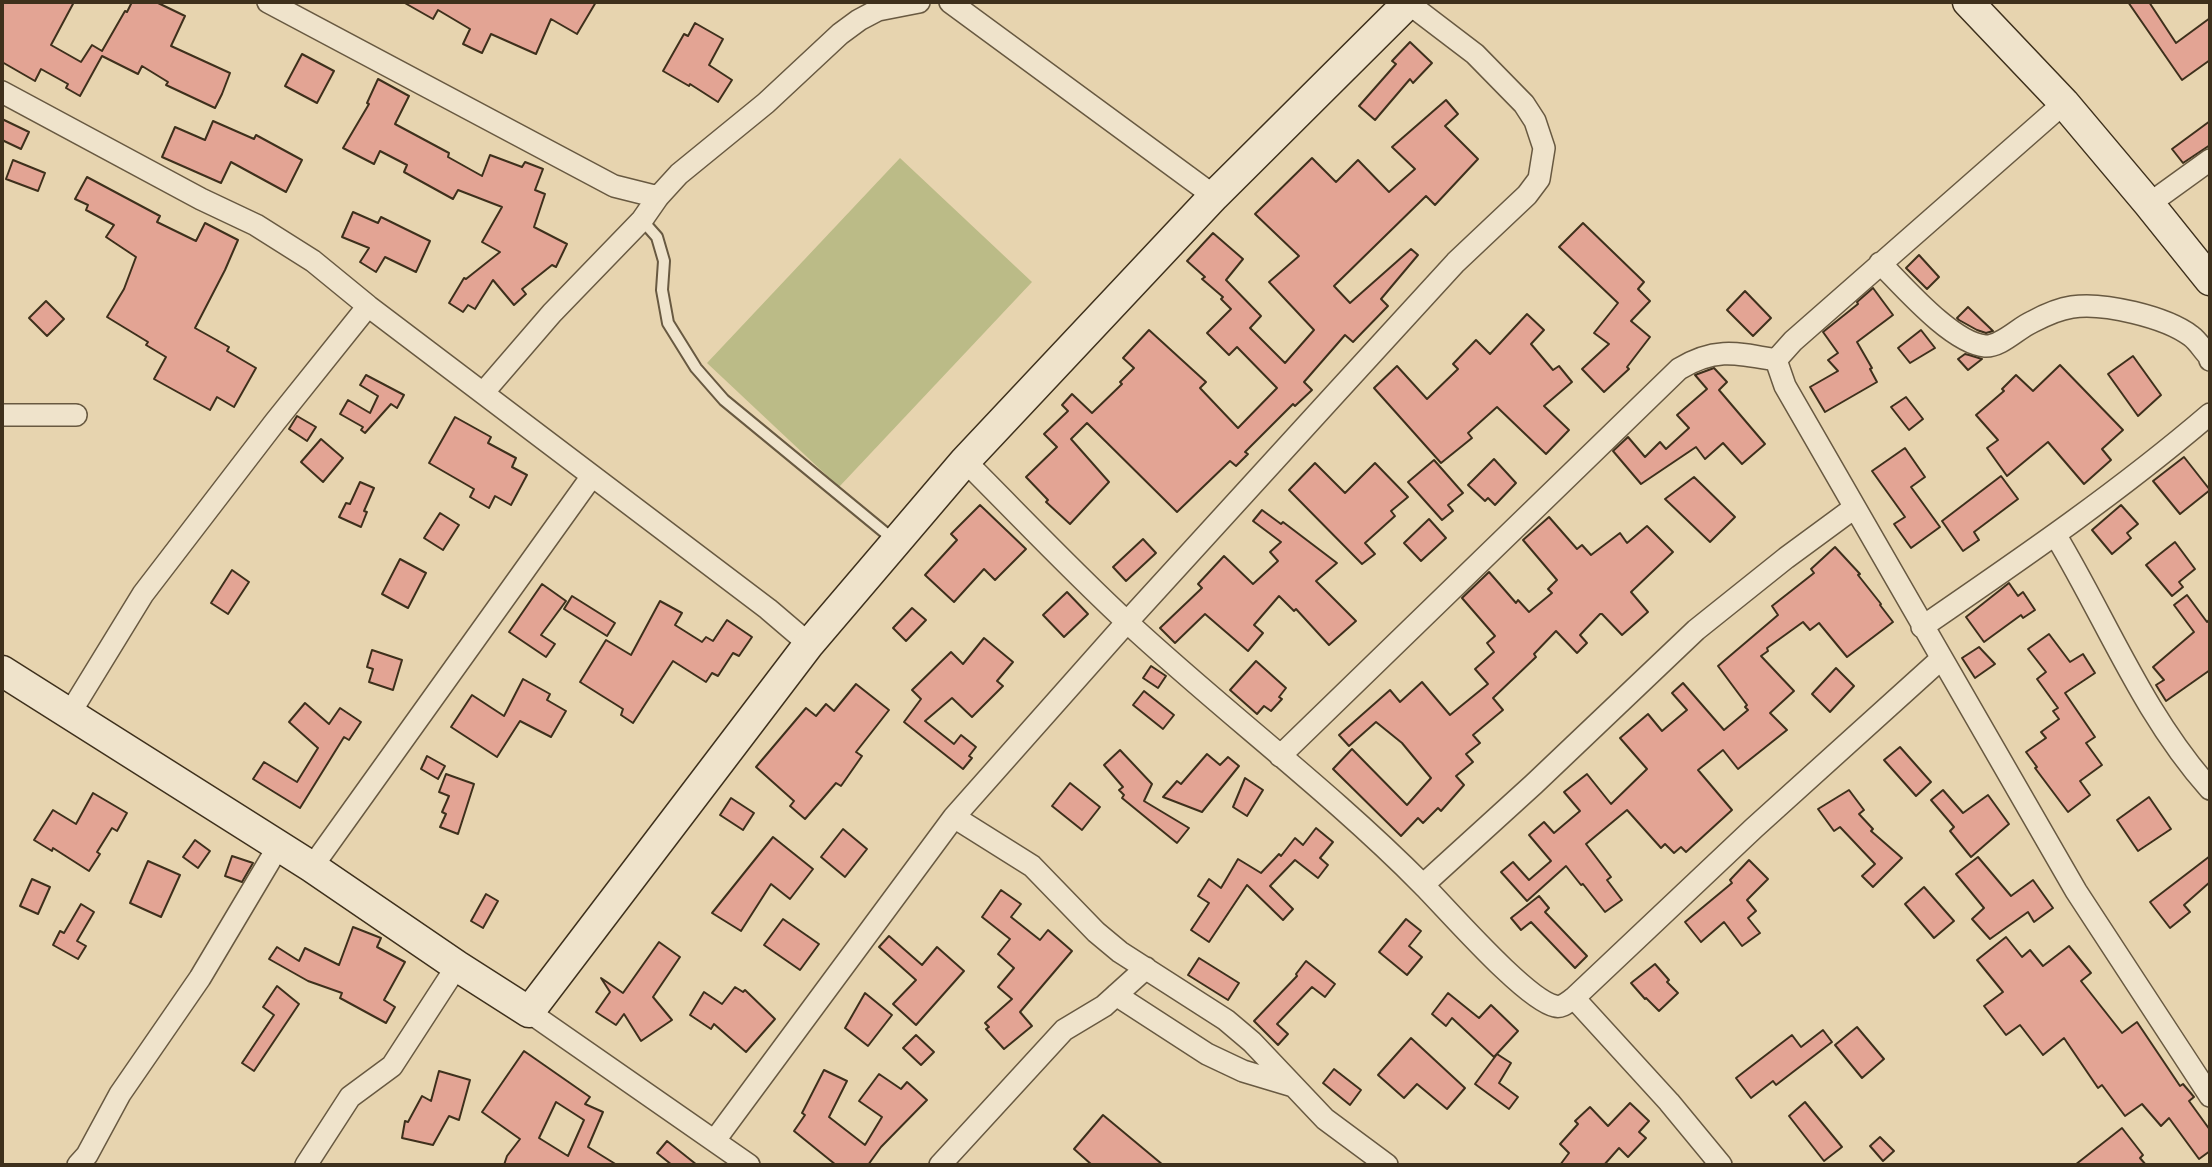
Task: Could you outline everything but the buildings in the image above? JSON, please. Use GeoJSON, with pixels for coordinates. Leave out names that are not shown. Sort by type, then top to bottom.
{"type":"FeatureCollection","features":[{"type":"Feature","properties":{"kind":"street"},"geometry":{"type":"LineString","coordinates":[[268,2],[614,186],[658,197]]}},
{"type":"Feature","properties":{"kind":"street"},"geometry":{"type":"LineString","coordinates":[[484,393],[552,313],[642,220],[679,174],[766,103],[840,34],[859,20],[878,10],[919,2]]}},
{"type":"Feature","properties":{"kind":"street"},"geometry":{"type":"LineString","coordinates":[[950,2],[1214,196]]}},
{"type":"Feature","properties":{"kind":"street"},"geometry":{"type":"LineString","coordinates":[[1968,2],[2064,103],[2210,281]]}},
{"type":"Feature","properties":{"kind":"street"},"geometry":{"type":"LineString","coordinates":[[529,1012],[809,644],[965,461],[1214,196],[1407,3],[1475,54],[1524,104],[1535,121],[1544,148],[1539,178],[1527,195],[1456,262],[1127,622],[954,817],[715,1140]]}},
{"type":"Feature","properties":{"kind":"street"},"geometry":{"type":"LineString","coordinates":[[2,92],[201,199],[256,225],[313,261],[368,306],[768,609],[809,644]]}},
{"type":"Feature","properties":{"kind":"street"},"geometry":{"type":"LineString","coordinates":[[1776,360],[1880,263],[2064,103]]}},
{"type":"Feature","properties":{"kind":"street"},"geometry":{"type":"LineString","coordinates":[[2149,204],[2210,160]]}},
{"type":"Feature","properties":{"kind":"street"},"geometry":{"type":"LineString","coordinates":[[1880,263],[1956,335],[1984,346],[2000,342],[2050,313],[2073,306],[2096,306],[2161,321],[2191,336],[2210,360]]}},
{"type":"Feature","properties":{"kind":"street"},"geometry":{"type":"LineString","coordinates":[[70,713],[143,594],[368,306]]}},
{"type":"Feature","properties":{"kind":"street"},"geometry":{"type":"LineString","coordinates":[[1280,756],[1679,369],[1704,356],[1728,352],[1776,360]]}},
{"type":"Feature","properties":{"kind":"street"},"geometry":{"type":"LineString","coordinates":[[1776,360],[1785,386],[2076,891],[2210,1096]]}},
{"type":"Feature","properties":{"kind":"street"},"geometry":{"type":"LineString","coordinates":[[2,415],[76,415]]}},
{"type":"Feature","properties":{"kind":"street"},"geometry":{"type":"LineString","coordinates":[[1922,627],[2056,536],[2206,425]]}},
{"type":"Feature","properties":{"kind":"street"},"geometry":{"type":"LineString","coordinates":[[965,461],[1127,622],[1358,824],[1423,885],[1490,955],[1535,995],[1554,1006],[1562,1006],[1574,998],[1754,828],[1941,659]]}},
{"type":"Feature","properties":{"kind":"street"},"geometry":{"type":"LineString","coordinates":[[312,867],[592,476]]}},
{"type":"Feature","properties":{"kind":"street"},"geometry":{"type":"LineString","coordinates":[[1423,885],[1696,630],[1854,508]]}},
{"type":"Feature","properties":{"kind":"street"},"geometry":{"type":"LineString","coordinates":[[2056,536],[2082,579],[2131,677],[2187,763],[2210,789]]}},
{"type":"Feature","properties":{"kind":"street"},"geometry":{"type":"LineString","coordinates":[[3,676],[70,713],[312,867],[529,1012],[749,1165]]}},
{"type":"Feature","properties":{"kind":"street"},"geometry":{"type":"LineString","coordinates":[[954,817],[1032,866],[1097,932],[1120,951],[1226,1020],[1252,1042],[1325,1119],[1387,1165]]}},
{"type":"Feature","properties":{"kind":"street"},"geometry":{"type":"LineString","coordinates":[[89,1162],[120,1094],[200,978],[278,847]]}},
{"type":"Feature","properties":{"kind":"street"},"geometry":{"type":"LineString","coordinates":[[315,1162],[350,1097],[392,1066],[457,966]]}},
{"type":"Feature","properties":{"kind":"street"},"geometry":{"type":"LineString","coordinates":[[940,1165],[1064,1030],[1104,1006],[1146,968]]}},
{"type":"Feature","properties":{"kind":"street"},"geometry":{"type":"LineString","coordinates":[[1116,995],[1207,1054],[1243,1071],[1295,1087]]}},
{"type":"Feature","properties":{"kind":"street"},"geometry":{"type":"LineString","coordinates":[[1574,998],[1669,1102],[1721,1165]]}},
{"type":"Feature","properties":{"kind":"lane"},"geometry":{"type":"LineString","coordinates":[[642,220],[657,237],[664,261],[662,290],[667,323],[696,368],[724,400],[896,542]]}},
{"type":"Feature","properties":{"kind":"green space"},"geometry":{"type":"Polygon","coordinates":[[[900,158],[1032,282],[839,487],[707,363],[900,158]]]}}]}
